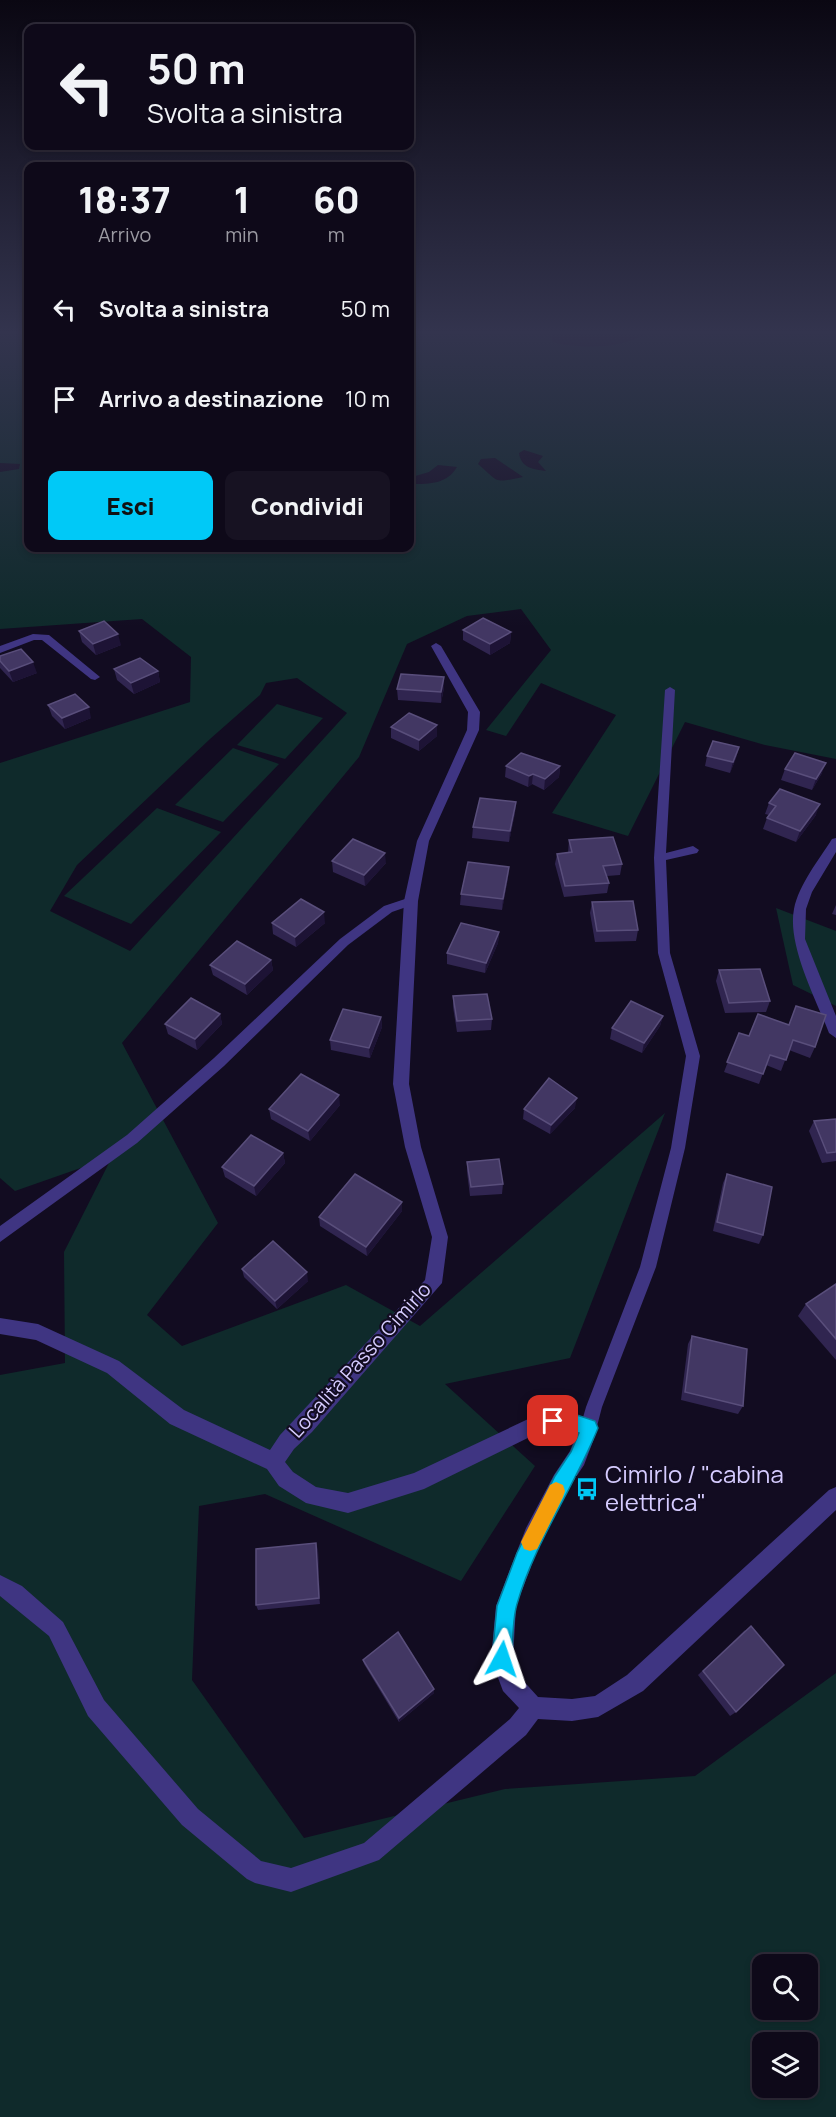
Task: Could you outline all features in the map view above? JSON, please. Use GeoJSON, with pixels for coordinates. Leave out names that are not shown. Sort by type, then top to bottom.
{"type":"FeatureCollection","features":[{"type":"Feature","properties":{"kind":"street"},"geometry":{"type":"LineString","coordinates":[[0,650],[33,637],[45,637],[95,677]]}},
{"type":"Feature","properties":{"kind":"street","name":"Località Passo Cimirlo"},"geometry":{"type":"LineString","coordinates":[[274,1462],[287,1442],[433,1283],[440,1237],[413,1147],[401,1084],[411,901],[423,841],[473,730],[474,712],[436,646]]}},
{"type":"Feature","properties":{"kind":"street"},"geometry":{"type":"LineString","coordinates":[[0,1326],[38,1332],[112,1368],[177,1417],[274,1462],[286,1479],[314,1496],[348,1503],[417,1482],[541,1422],[565,1420],[589,1428],[577,1458],[561,1482],[533,1535],[506,1606],[502,1659],[511,1683],[533,1708],[572,1710],[598,1706],[635,1683],[836,1497]]}},
{"type":"Feature","properties":{"kind":"street"},"geometry":{"type":"LineString","coordinates":[[0,1585],[15,1593],[56,1629],[96,1708],[190,1817],[255,1871],[291,1880],[371,1852],[518,1727],[533,1708]]}},
{"type":"Feature","properties":{"kind":"lane"},"geometry":{"type":"LineString","coordinates":[[589,1428],[594,1407],[648,1267],[678,1149],[693,1056],[664,954],[660,858],[670,690]]}},
{"type":"Feature","properties":{"kind":"lane"},"geometry":{"type":"LineString","coordinates":[[836,842],[806,892],[800,909],[799,939],[836,1033]]}},
{"type":"Feature","properties":{"kind":"lane"},"geometry":{"type":"LineString","coordinates":[[660,858],[693,850]]}},
{"type":"Feature","properties":{"kind":"lane"},"geometry":{"type":"LineString","coordinates":[[0,1235],[132,1138],[219,1062],[344,942],[388,909],[411,901]]}},
{"type":"Feature","properties":{"kind":"green space"},"geometry":{"type":"Polygon","coordinates":[[[0,429],[24,429],[24,552],[414,552],[414,484],[438,482],[448,477],[457,467],[438,465],[429,472],[414,476],[414,429],[836,429],[836,759],[765,745],[685,722],[628,836],[552,813],[616,715],[541,683],[506,736],[486,730],[551,650],[521,609],[467,616],[407,644],[359,757],[122,1043],[218,1223],[147,1315],[182,1346],[346,1285],[420,1326],[665,1113],[570,1358],[445,1384],[535,1466],[461,1581],[265,1494],[199,1506],[192,1680],[304,1838],[505,1789],[695,1776],[836,1673],[836,2117],[0,2117],[0,1375],[65,1363],[64,1252],[112,1157],[15,1191],[0,1178],[0,763],[190,702],[191,657],[142,619],[0,629],[0,472],[19,469],[20,464],[0,463],[0,429]],[[524,450],[519,453],[525,465],[546,471],[538,462],[543,456],[524,450]],[[495,458],[481,459],[478,464],[501,481],[523,477],[495,458]],[[297,678],[266,683],[260,695],[77,865],[50,911],[130,951],[347,713],[297,678]]]}},
{"type":"Feature","properties":{"kind":"green space"},"geometry":{"type":"Polygon","coordinates":[[[277,704],[323,718],[285,759],[237,745],[277,704]]]}},
{"type":"Feature","properties":{"kind":"green space"},"geometry":{"type":"Polygon","coordinates":[[[233,748],[279,764],[223,822],[175,805],[233,748]]]}},
{"type":"Feature","properties":{"kind":"green space"},"geometry":{"type":"Polygon","coordinates":[[[157,808],[221,832],[131,924],[64,896],[157,808]]]}},
{"type":"Feature","properties":{"kind":"green space"},"geometry":{"type":"Polygon","coordinates":[[[776,908],[836,931],[836,1006],[793,985],[776,908]]]}},
{"type":"Feature","properties":{"kind":"building"},"geometry":{"type":"Polygon","coordinates":[[[483,618],[511,632],[490,644],[463,630],[483,618]]]}},
{"type":"Feature","properties":{"kind":"building"},"geometry":{"type":"Polygon","coordinates":[[[104,621],[118,634],[93,644],[79,631],[104,621]]]}},
{"type":"Feature","properties":{"kind":"building"},"geometry":{"type":"Polygon","coordinates":[[[21,649],[33,662],[9,671],[0,661],[0,656],[21,649]]]}},
{"type":"Feature","properties":{"kind":"building"},"geometry":{"type":"Polygon","coordinates":[[[140,658],[158,671],[131,683],[114,669],[140,658]]]}},
{"type":"Feature","properties":{"kind":"building"},"geometry":{"type":"Polygon","coordinates":[[[401,674],[444,677],[441,692],[397,689],[401,674]]]}},
{"type":"Feature","properties":{"kind":"building"},"geometry":{"type":"Polygon","coordinates":[[[75,694],[89,707],[62,718],[48,705],[75,694]]]}},
{"type":"Feature","properties":{"kind":"building"},"geometry":{"type":"Polygon","coordinates":[[[409,713],[437,725],[419,740],[391,727],[409,713]]]}},
{"type":"Feature","properties":{"kind":"building"},"geometry":{"type":"Polygon","coordinates":[[[713,741],[739,747],[733,762],[707,756],[713,741]]]}},
{"type":"Feature","properties":{"kind":"building"},"geometry":{"type":"Polygon","coordinates":[[[521,753],[560,766],[545,779],[533,774],[529,776],[506,766],[521,753]]]}},
{"type":"Feature","properties":{"kind":"building"},"geometry":{"type":"Polygon","coordinates":[[[795,753],[826,763],[816,779],[785,769],[795,753]]]}},
{"type":"Feature","properties":{"kind":"building"},"geometry":{"type":"Polygon","coordinates":[[[780,789],[820,804],[800,831],[767,818],[776,806],[769,803],[780,789]]]}},
{"type":"Feature","properties":{"kind":"building"},"geometry":{"type":"Polygon","coordinates":[[[480,798],[516,802],[510,831],[473,827],[480,798]]]}},
{"type":"Feature","properties":{"kind":"building"},"geometry":{"type":"Polygon","coordinates":[[[613,837],[622,864],[603,866],[609,883],[565,886],[557,854],[572,852],[569,840],[613,837]]]}},
{"type":"Feature","properties":{"kind":"building"},"geometry":{"type":"Polygon","coordinates":[[[353,839],[385,853],[364,875],[332,861],[353,839]]]}},
{"type":"Feature","properties":{"kind":"building"},"geometry":{"type":"Polygon","coordinates":[[[468,862],[509,867],[503,899],[461,894],[468,862]]]}},
{"type":"Feature","properties":{"kind":"building"},"geometry":{"type":"Polygon","coordinates":[[[301,899],[324,912],[295,937],[272,923],[301,899]]]}},
{"type":"Feature","properties":{"kind":"building"},"geometry":{"type":"Polygon","coordinates":[[[633,901],[638,930],[597,931],[592,902],[633,901]]]}},
{"type":"Feature","properties":{"kind":"building"},"geometry":{"type":"Polygon","coordinates":[[[461,923],[499,932],[486,963],[447,953],[461,923]]]}},
{"type":"Feature","properties":{"kind":"building"},"geometry":{"type":"Polygon","coordinates":[[[237,941],[271,960],[245,984],[210,965],[237,941]]]}},
{"type":"Feature","properties":{"kind":"building"},"geometry":{"type":"Polygon","coordinates":[[[760,969],[770,1001],[729,1003],[719,970],[760,969]]]}},
{"type":"Feature","properties":{"kind":"building"},"geometry":{"type":"Polygon","coordinates":[[[487,994],[492,1019],[457,1021],[453,996],[487,994]]]}},
{"type":"Feature","properties":{"kind":"building"},"geometry":{"type":"Polygon","coordinates":[[[191,998],[220,1014],[195,1039],[165,1024],[191,998]]]}},
{"type":"Feature","properties":{"kind":"building"},"geometry":{"type":"Polygon","coordinates":[[[631,1001],[663,1016],[644,1043],[612,1028],[631,1001]]]}},
{"type":"Feature","properties":{"kind":"building"},"geometry":{"type":"Polygon","coordinates":[[[796,1006],[826,1015],[815,1047],[793,1040],[786,1060],[770,1055],[763,1074],[727,1062],[739,1033],[749,1036],[758,1014],[789,1025],[796,1006]]]}},
{"type":"Feature","properties":{"kind":"building"},"geometry":{"type":"Polygon","coordinates":[[[343,1009],[381,1017],[369,1048],[330,1040],[343,1009]]]}},
{"type":"Feature","properties":{"kind":"building"},"geometry":{"type":"Polygon","coordinates":[[[301,1074],[339,1095],[308,1131],[269,1109],[301,1074]]]}},
{"type":"Feature","properties":{"kind":"building"},"geometry":{"type":"Polygon","coordinates":[[[549,1078],[577,1098],[551,1125],[524,1109],[549,1078]]]}},
{"type":"Feature","properties":{"kind":"building"},"geometry":{"type":"Polygon","coordinates":[[[836,1119],[836,1152],[827,1153],[814,1121],[836,1119]]]}},
{"type":"Feature","properties":{"kind":"building"},"geometry":{"type":"Polygon","coordinates":[[[251,1135],[283,1153],[254,1186],[222,1167],[251,1135]]]}},
{"type":"Feature","properties":{"kind":"building"},"geometry":{"type":"Polygon","coordinates":[[[499,1159],[503,1184],[471,1187],[467,1162],[499,1159]]]}},
{"type":"Feature","properties":{"kind":"building"},"geometry":{"type":"Polygon","coordinates":[[[355,1174],[402,1202],[366,1247],[319,1217],[355,1174]]]}},
{"type":"Feature","properties":{"kind":"building"},"geometry":{"type":"Polygon","coordinates":[[[727,1174],[772,1187],[763,1235],[717,1222],[727,1174]]]}},
{"type":"Feature","properties":{"kind":"building"},"geometry":{"type":"Polygon","coordinates":[[[273,1241],[307,1272],[275,1301],[242,1269],[273,1241]]]}},
{"type":"Feature","properties":{"kind":"building"},"geometry":{"type":"Polygon","coordinates":[[[836,1284],[836,1339],[806,1304],[836,1284]]]}},
{"type":"Feature","properties":{"kind":"building"},"geometry":{"type":"Polygon","coordinates":[[[692,1336],[747,1349],[743,1406],[685,1392],[692,1336]]]}},
{"type":"Feature","properties":{"kind":"building"},"geometry":{"type":"Polygon","coordinates":[[[316,1543],[319,1598],[256,1605],[256,1549],[316,1543]]]}},
{"type":"Feature","properties":{"kind":"building"},"geometry":{"type":"Polygon","coordinates":[[[751,1626],[784,1665],[736,1712],[703,1671],[751,1626]]]}},
{"type":"Feature","properties":{"kind":"building"},"geometry":{"type":"Polygon","coordinates":[[[398,1632],[434,1689],[399,1718],[363,1660],[398,1632]]]}},
{"type":"Feature","properties":{"kind":"slow traffic"},"geometry":{"type":"LineString","coordinates":[[530,1542],[556,1491]]}},
{"type":"Feature","properties":{"kind":"place","name":"Cimirlo / \"cabina elettrica\""},"geometry":{"type":"Point","coordinates":[587,1489]}},
{"type":"Feature","properties":{"kind":"route"},"geometry":{"type":"LineString","coordinates":[[502,1659],[506,1606],[533,1535],[561,1482],[577,1458],[589,1428],[565,1420],[553,1421]]}}]}
